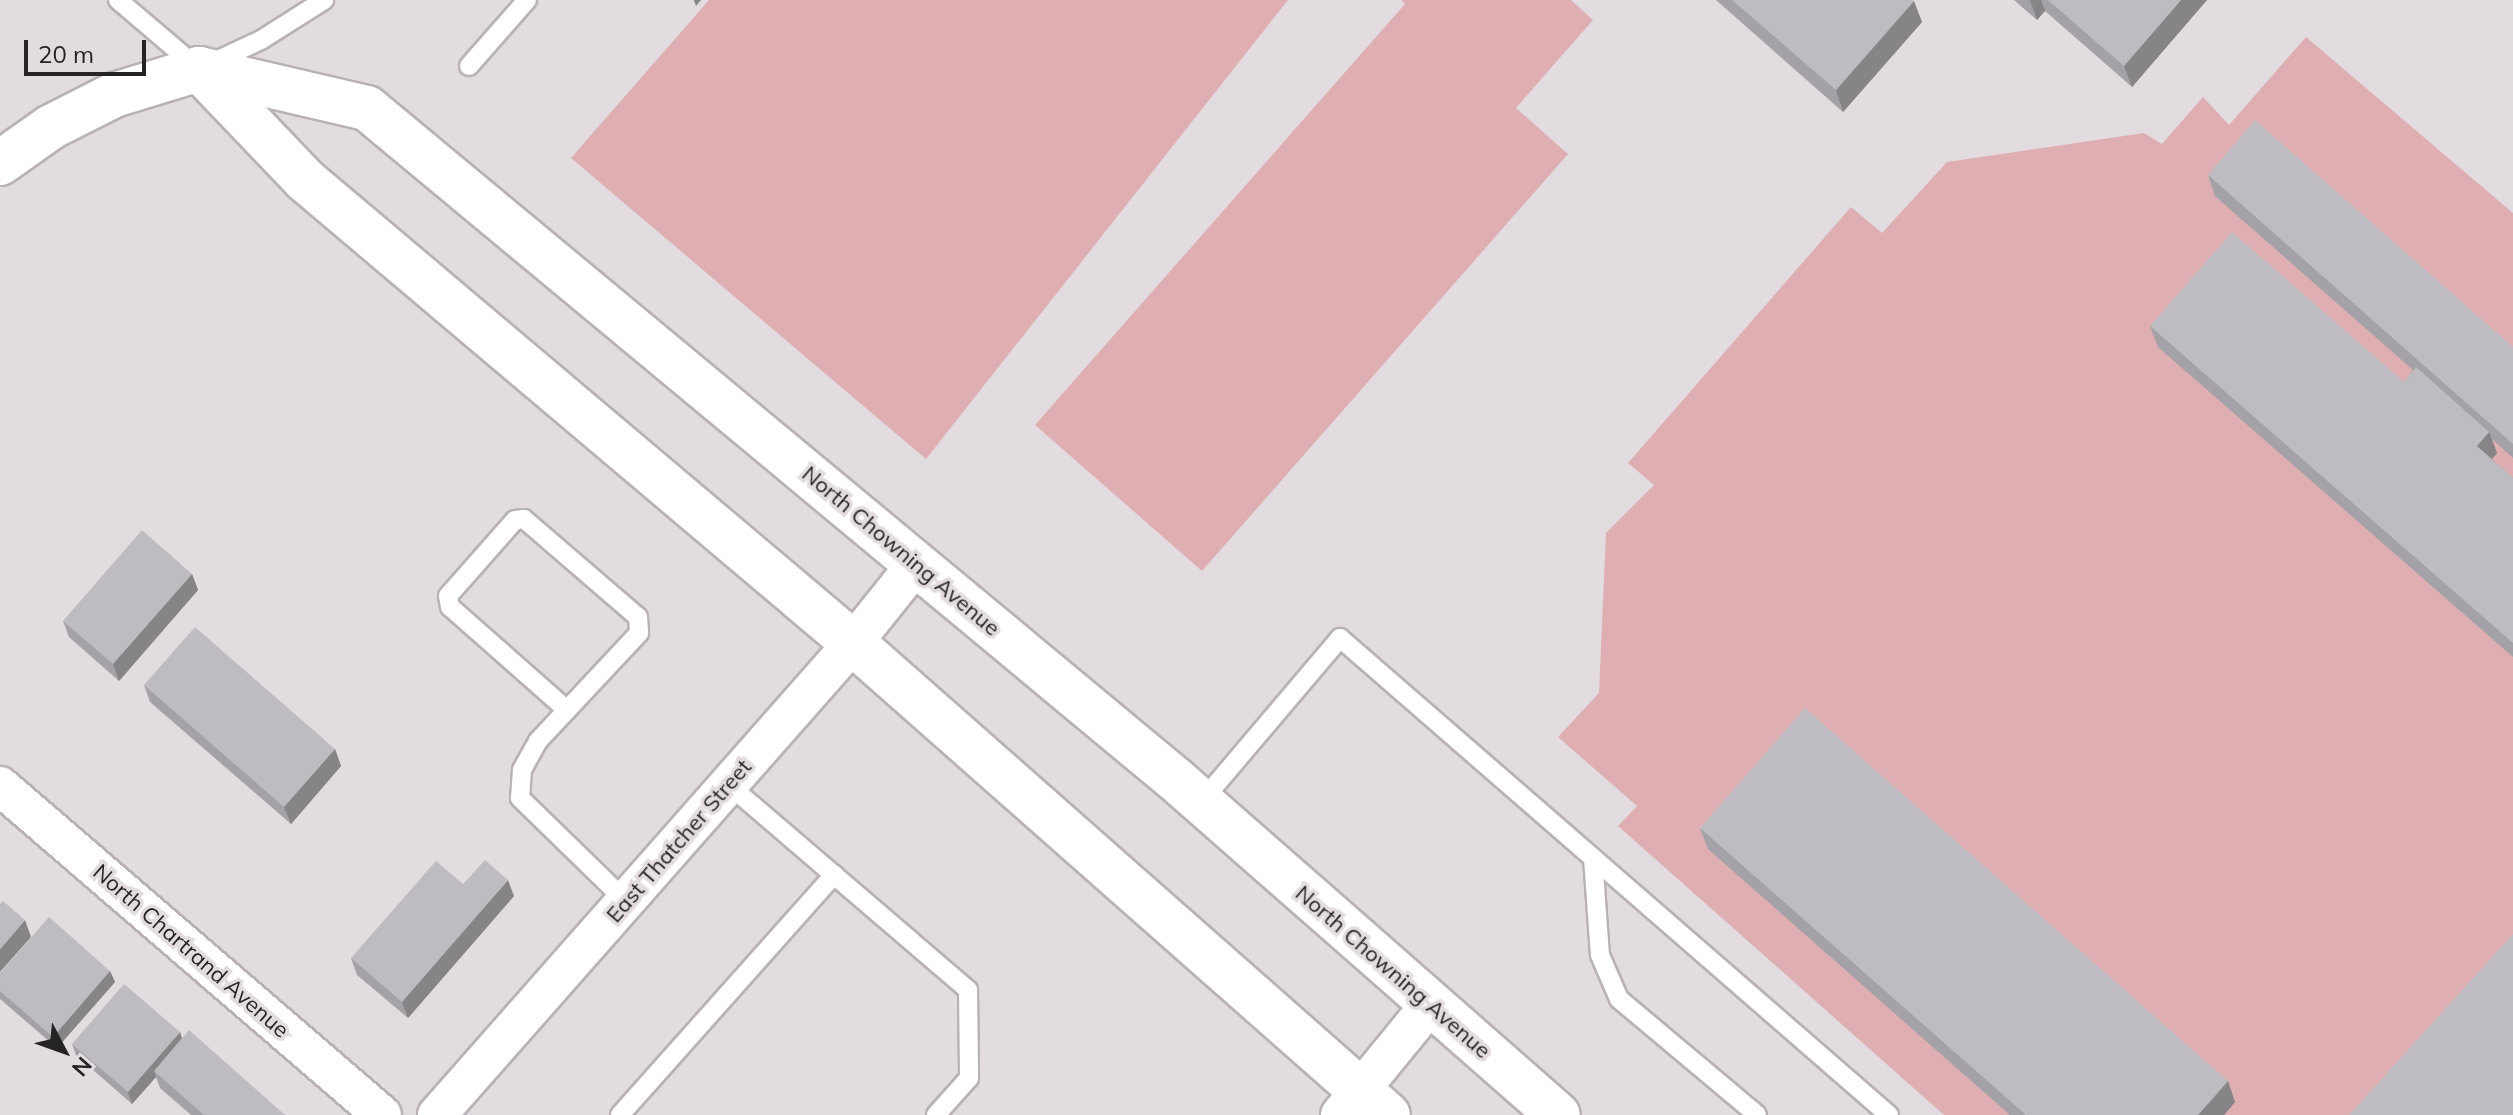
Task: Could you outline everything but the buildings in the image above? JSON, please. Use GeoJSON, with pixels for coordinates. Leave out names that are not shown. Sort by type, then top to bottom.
{"type":"FeatureCollection","features":[{"type":"Feature","properties":{"kind":"street"},"geometry":{"type":"LineString","coordinates":[[0,163],[51,127],[114,95],[199,69]]}},
{"type":"Feature","properties":{"kind":"street","name":"North Chowning Avenue"},"geometry":{"type":"LineString","coordinates":[[199,69],[367,108],[1201,802],[1429,1006],[1558,1115]]}},
{"type":"Feature","properties":{"kind":"street","name":"North Chowning Avenue"},"geometry":{"type":"LineString","coordinates":[[199,69],[305,180],[853,643],[1363,1107]]}},
{"type":"Feature","properties":{"kind":"street","name":"East Thatcher Street"},"geometry":{"type":"LineString","coordinates":[[437,1115],[853,643],[917,563]]}},
{"type":"Feature","properties":{"kind":"street","name":"North Chartrand Avenue"},"geometry":{"type":"LineString","coordinates":[[0,786],[382,1115]]}},
{"type":"Feature","properties":{"kind":"street"},"geometry":{"type":"LineString","coordinates":[[1363,1107],[1429,1006]]}},
{"type":"Feature","properties":{"kind":"lane","name":"North Chowning Avenue"},"geometry":{"type":"LineString","coordinates":[[118,0],[199,69]]}},
{"type":"Feature","properties":{"kind":"lane"},"geometry":{"type":"LineString","coordinates":[[199,69],[261,40],[324,0]]}},
{"type":"Feature","properties":{"kind":"lane"},"geometry":{"type":"LineString","coordinates":[[469,66],[527,0]]}},
{"type":"Feature","properties":{"kind":"lane"},"geometry":{"type":"LineString","coordinates":[[567,710],[450,607],[448,596],[515,520],[524,519],[638,617],[639,633],[567,710],[538,741],[522,770],[520,798],[626,901]]}},
{"type":"Feature","properties":{"kind":"lane"},"geometry":{"type":"LineString","coordinates":[[1201,802],[1340,638],[1889,1115]]}},
{"type":"Feature","properties":{"kind":"lane"},"geometry":{"type":"LineString","coordinates":[[729,785],[968,990],[969,1078],[936,1115]]}},
{"type":"Feature","properties":{"kind":"lane"},"geometry":{"type":"LineString","coordinates":[[1593,858],[1600,955],[1619,999],[1757,1115]]}},
{"type":"Feature","properties":{"kind":"lane"},"geometry":{"type":"LineString","coordinates":[[620,1115],[834,875]]}},
{"type":"Feature","properties":{"kind":"shaded area"},"geometry":{"type":"Polygon","coordinates":[[[709,0],[1288,0],[926,459],[571,158],[709,0]]]}},
{"type":"Feature","properties":{"kind":"shaded area"},"geometry":{"type":"Polygon","coordinates":[[[1401,0],[1571,0],[1593,20],[1516,108],[1568,154],[1202,571],[1035,425],[1405,4],[1401,0]]]}},
{"type":"Feature","properties":{"kind":"shaded area"},"geometry":{"type":"Polygon","coordinates":[[[2306,37],[2513,213],[2513,936],[2351,1115],[1944,1115],[1618,826],[1637,806],[1558,737],[1599,693],[1606,533],[1654,485],[1628,463],[1851,207],[1882,233],[1947,162],[2144,133],[2162,144],[2203,97],[2229,125],[2306,37]]]}}]}
